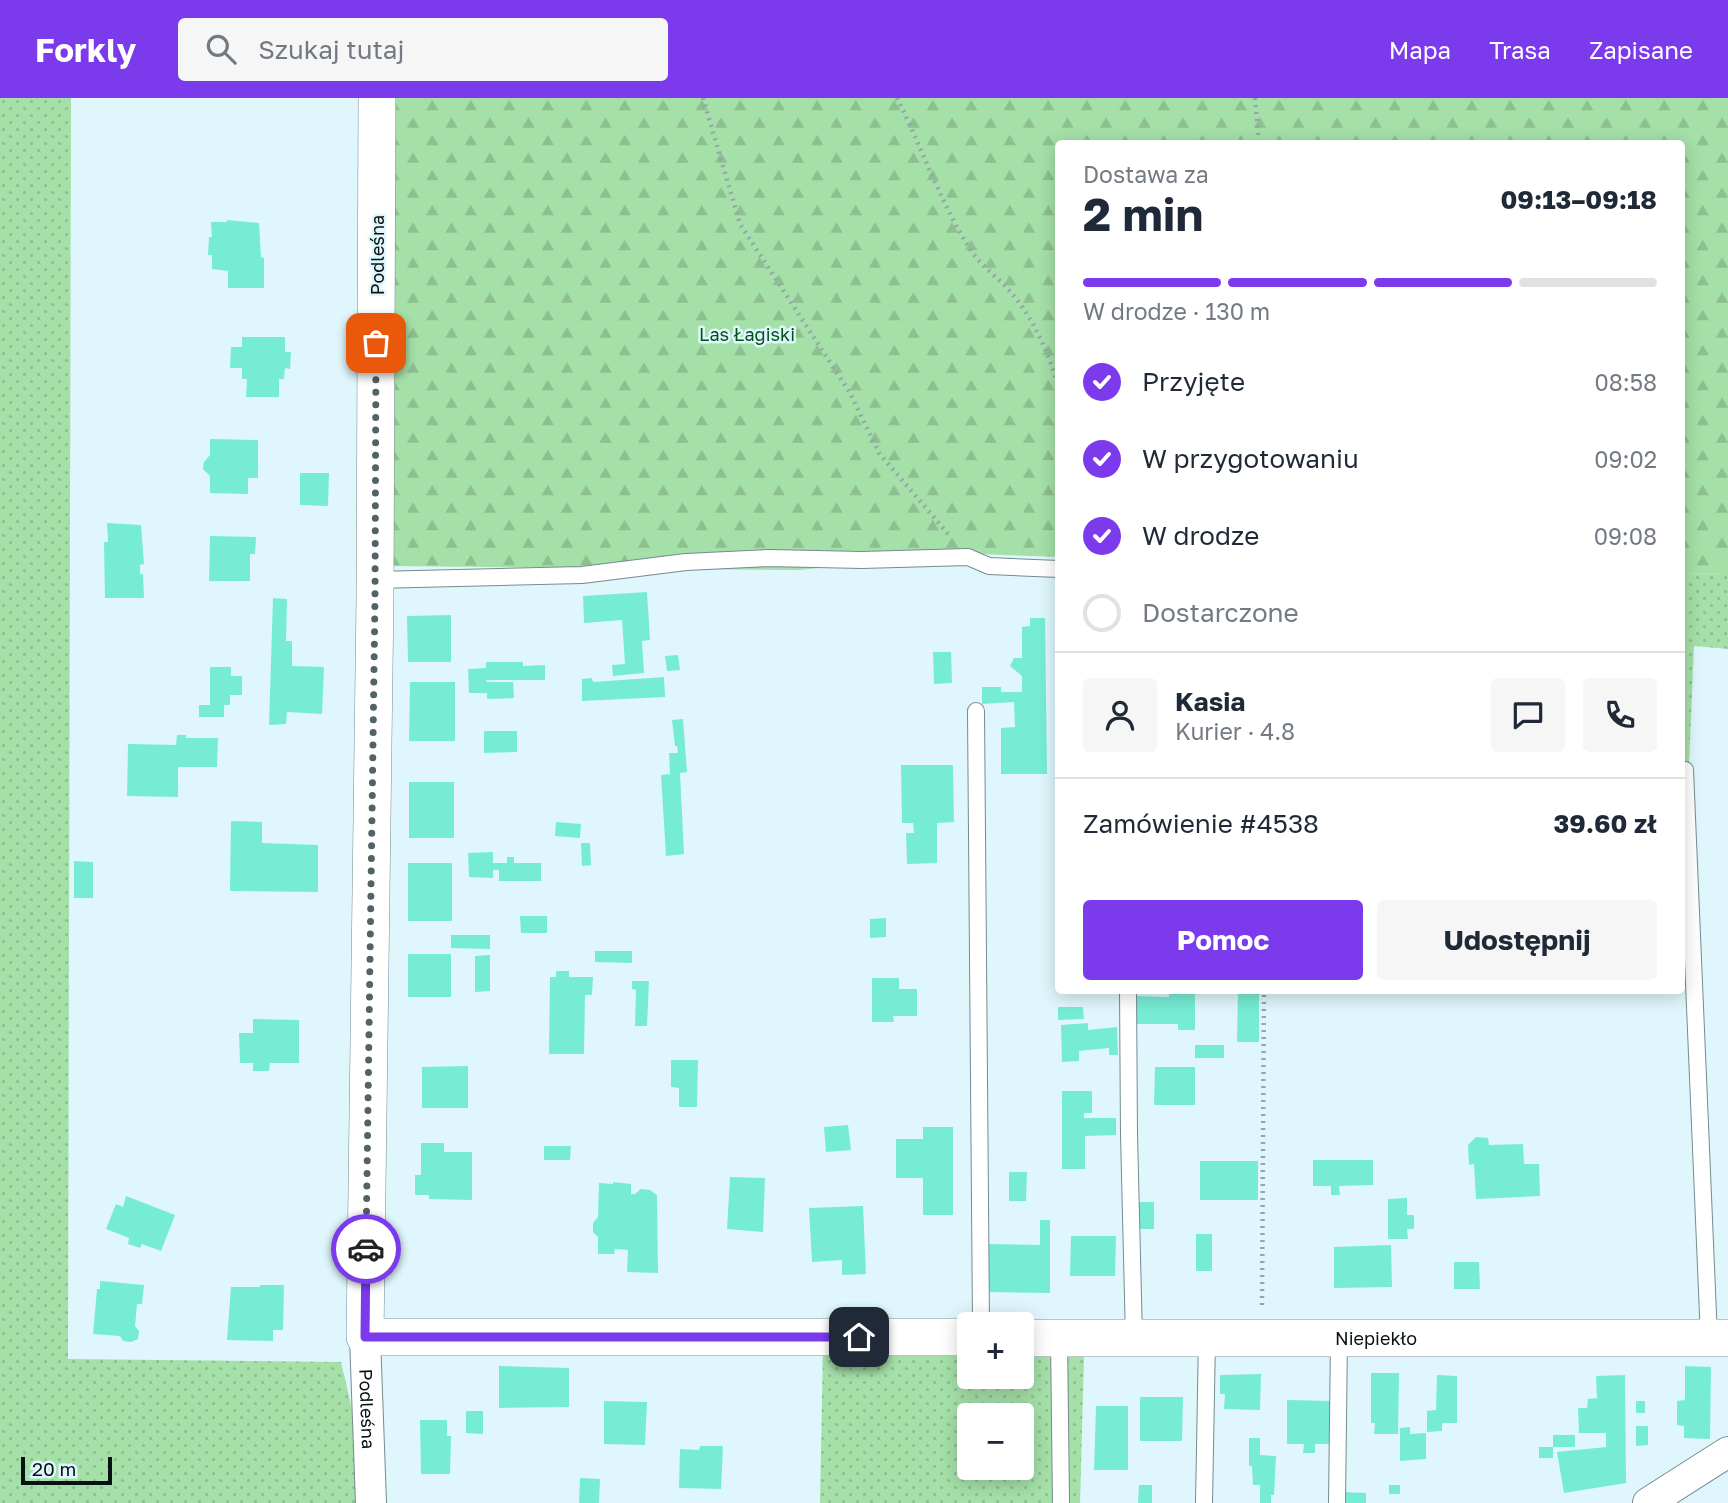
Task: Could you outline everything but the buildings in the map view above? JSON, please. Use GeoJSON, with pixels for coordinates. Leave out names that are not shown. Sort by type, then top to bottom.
{"type":"FeatureCollection","features":[{"type":"Feature","properties":{"kind":"street","name":"Podleśna"},"geometry":{"type":"LineString","coordinates":[[371,1503],[365,1337],[375,580],[377,98]]}},
{"type":"Feature","properties":{"kind":"street"},"geometry":{"type":"LineString","coordinates":[[365,1337],[957,1337]]}},
{"type":"Feature","properties":{"kind":"street","name":"Niepiekło"},"geometry":{"type":"LineString","coordinates":[[1034,1338],[1718,1338]]}},
{"type":"Feature","properties":{"kind":"street"},"geometry":{"type":"LineString","coordinates":[[1648,1503],[1728,1452]]}},
{"type":"Feature","properties":{"kind":"lane"},"geometry":{"type":"LineString","coordinates":[[375,580],[582,575],[686,562],[768,558],[862,560],[968,557],[989,566],[1055,569]]}},
{"type":"Feature","properties":{"kind":"lane"},"geometry":{"type":"LineString","coordinates":[[976,711],[981,1312]]}},
{"type":"Feature","properties":{"kind":"lane"},"geometry":{"type":"LineString","coordinates":[[1685,770],[1718,1338]]}},
{"type":"Feature","properties":{"kind":"lane"},"geometry":{"type":"LineString","coordinates":[[1128,994],[1135,1338]]}},
{"type":"Feature","properties":{"kind":"lane"},"geometry":{"type":"LineString","coordinates":[[1059,1338],[1061,1503]]}},
{"type":"Feature","properties":{"kind":"lane"},"geometry":{"type":"LineString","coordinates":[[1204,1503],[1207,1338]]}},
{"type":"Feature","properties":{"kind":"lane"},"geometry":{"type":"LineString","coordinates":[[1337,1503],[1339,1338]]}},
{"type":"Feature","properties":{"kind":"path"},"geometry":{"type":"LineString","coordinates":[[703,98],[740,224],[850,393],[879,453],[948,535],[962,540],[968,557]]}},
{"type":"Feature","properties":{"kind":"path"},"geometry":{"type":"LineString","coordinates":[[897,98],[955,226],[972,254],[1009,290],[1031,319],[1055,375]]}},
{"type":"Feature","properties":{"kind":"path"},"geometry":{"type":"LineString","coordinates":[[1255,98],[1259,140]]}},
{"type":"Feature","properties":{"kind":"path"},"geometry":{"type":"LineString","coordinates":[[1262,1338],[1264,994]]}},
{"type":"Feature","properties":{"kind":"green space"},"geometry":{"type":"Polygon","coordinates":[[[0,98],[71,98],[68,1359],[341,1362],[359,1439],[360,1503],[0,1503],[0,98]]]}},
{"type":"Feature","properties":{"kind":"green space","name":"Las Łagiski"},"geometry":{"type":"Polygon","coordinates":[[[392,98],[1728,98],[1728,573],[1685,574],[1685,140],[1055,140],[1055,557],[951,553],[800,570],[388,566],[392,98]]]}},
{"type":"Feature","properties":{"kind":"green space"},"geometry":{"type":"Polygon","coordinates":[[[1728,573],[1728,649],[1694,646],[1689,764],[1685,764],[1685,574],[1728,573]]]}},
{"type":"Feature","properties":{"kind":"green space"},"geometry":{"type":"Polygon","coordinates":[[[823,1348],[957,1353],[957,1389],[1034,1389],[1034,1355],[1084,1357],[1080,1503],[820,1503],[823,1348]]]}},
{"type":"Feature","properties":{"kind":"way so far"},"geometry":{"type":"LineString","coordinates":[[366,1249],[376,343]]}},
{"type":"Feature","properties":{"kind":"route"},"geometry":{"type":"LineString","coordinates":[[366,1249],[365,1337],[859,1337]]}}]}
